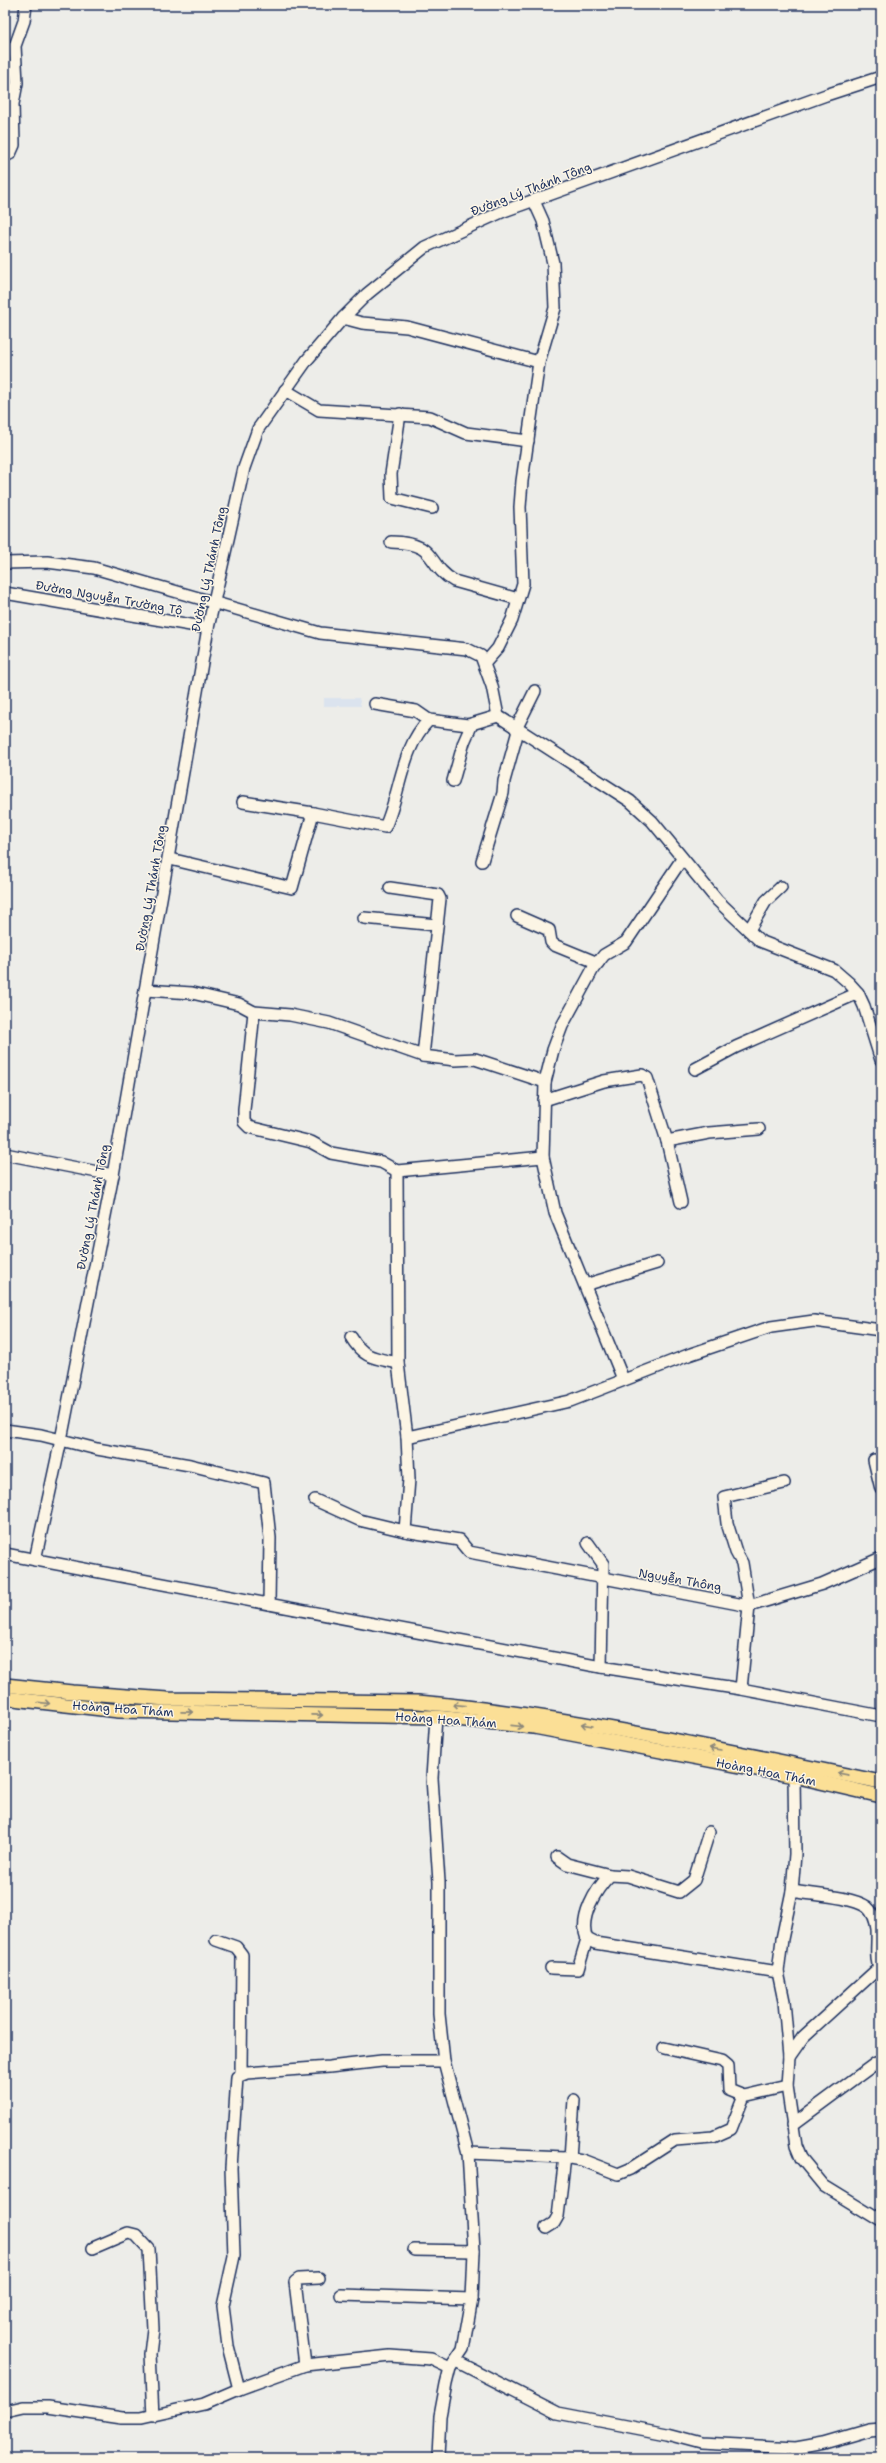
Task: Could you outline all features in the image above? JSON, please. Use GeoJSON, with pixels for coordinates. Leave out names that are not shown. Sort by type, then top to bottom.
{"type":"FeatureCollection","features":[{"type":"Feature","properties":{"kind":"main road","name":"Hoàng Hoa Thám"},"geometry":{"type":"LineString","coordinates":[[5,1685],[167,1698],[438,1704],[522,1713],[793,1770],[881,1796]]}},
{"type":"Feature","properties":{"kind":"main road"},"geometry":{"type":"LineString","coordinates":[[119,1711],[120,1695]]}},
{"type":"Feature","properties":{"kind":"main road","name":"Hoàng Hoa Thám"},"geometry":{"type":"LineString","coordinates":[[5,1698],[119,1711],[436,1717],[534,1727],[793,1770],[881,1782]]}},
{"type":"Feature","properties":{"kind":"main road"},"geometry":{"type":"LineString","coordinates":[[436,1717],[438,1704]]}},
{"type":"Feature","properties":{"kind":"street"},"geometry":{"type":"LineString","coordinates":[[5,155],[10,154],[14,145],[9,103],[17,83],[15,46],[24,21],[26,5]]}},
{"type":"Feature","properties":{"kind":"street","name":"Đường Lý Thánh Tông"},"geometry":{"type":"LineString","coordinates":[[35,1560],[61,1440],[112,1175],[170,859],[208,628],[216,601],[244,468],[258,430],[285,390],[343,318],[367,294],[425,247],[504,211],[826,95],[881,78]]}},
{"type":"Feature","properties":{"kind":"street"},"geometry":{"type":"LineString","coordinates":[[486,663],[498,648],[512,620],[523,584],[520,507],[539,362],[552,321],[555,292],[553,263],[543,221],[534,201]]}},
{"type":"Feature","properties":{"kind":"street"},"geometry":{"type":"LineString","coordinates":[[343,318],[362,324],[407,327],[539,362]]}},
{"type":"Feature","properties":{"kind":"street"},"geometry":{"type":"LineString","coordinates":[[285,390],[319,410],[430,417],[466,433],[528,441]]}},
{"type":"Feature","properties":{"kind":"street"},"geometry":{"type":"LineString","coordinates":[[400,414],[391,474],[392,498],[432,508]]}},
{"type":"Feature","properties":{"kind":"street"},"geometry":{"type":"LineString","coordinates":[[391,542],[410,544],[428,551],[446,576],[454,582],[518,599]]}},
{"type":"Feature","properties":{"kind":"street"},"geometry":{"type":"LineString","coordinates":[[5,563],[47,562],[94,568],[216,601],[320,633],[467,649],[481,656],[486,663],[498,716],[517,730],[630,801],[652,821],[717,900],[760,941],[834,970],[858,993],[870,1020],[881,1060]]}},
{"type":"Feature","properties":{"kind":"street","name":"Đường Nguyễn Trường Tộ"},"geometry":{"type":"LineString","coordinates":[[5,593],[208,628]]}},
{"type":"Feature","properties":{"kind":"street"},"geometry":{"type":"LineString","coordinates":[[482,861],[503,793],[504,781],[517,730],[535,691]]}},
{"type":"Feature","properties":{"kind":"street"},"geometry":{"type":"LineString","coordinates":[[375,704],[416,711],[429,720],[472,724],[498,716]]}},
{"type":"Feature","properties":{"kind":"street"},"geometry":{"type":"LineString","coordinates":[[243,802],[313,813],[385,827],[392,813],[403,766],[419,730],[429,720]]}},
{"type":"Feature","properties":{"kind":"street"},"geometry":{"type":"LineString","coordinates":[[453,781],[464,742],[472,724]]}},
{"type":"Feature","properties":{"kind":"street"},"geometry":{"type":"LineString","coordinates":[[170,859],[292,888],[313,813]]}},
{"type":"Feature","properties":{"kind":"street"},"geometry":{"type":"LineString","coordinates":[[623,1379],[555,1213],[543,1157],[545,1082],[553,1050],[562,1026],[598,963],[604,955],[626,942],[682,859]]}},
{"type":"Feature","properties":{"kind":"street"},"geometry":{"type":"LineString","coordinates":[[749,930],[766,902],[781,887]]}},
{"type":"Feature","properties":{"kind":"street"},"geometry":{"type":"LineString","coordinates":[[390,888],[438,895],[440,899],[423,1056]]}},
{"type":"Feature","properties":{"kind":"street"},"geometry":{"type":"LineString","coordinates":[[517,916],[549,930],[551,942],[554,945],[598,963]]}},
{"type":"Feature","properties":{"kind":"street"},"geometry":{"type":"LineString","coordinates":[[364,918],[437,926]]}},
{"type":"Feature","properties":{"kind":"street"},"geometry":{"type":"LineString","coordinates":[[145,990],[192,993],[240,1004],[254,1012],[290,1014],[329,1023],[423,1056],[455,1060],[475,1059],[545,1082]]}},
{"type":"Feature","properties":{"kind":"street"},"geometry":{"type":"LineString","coordinates":[[695,1069],[736,1047],[858,993]]}},
{"type":"Feature","properties":{"kind":"street"},"geometry":{"type":"LineString","coordinates":[[254,1012],[244,1110],[244,1122],[249,1127],[310,1142],[331,1153],[381,1162],[397,1171],[543,1157]]}},
{"type":"Feature","properties":{"kind":"street"},"geometry":{"type":"LineString","coordinates":[[544,1100],[604,1081],[642,1075],[647,1078],[668,1141],[681,1202]]}},
{"type":"Feature","properties":{"kind":"street"},"geometry":{"type":"LineString","coordinates":[[668,1141],[709,1133],[759,1129]]}},
{"type":"Feature","properties":{"kind":"street"},"geometry":{"type":"LineString","coordinates":[[5,1154],[112,1175]]}},
{"type":"Feature","properties":{"kind":"street"},"geometry":{"type":"LineString","coordinates":[[316,1500],[359,1520],[405,1531],[408,1479],[407,1437],[398,1363],[397,1171]]}},
{"type":"Feature","properties":{"kind":"street"},"geometry":{"type":"LineString","coordinates":[[585,1285],[657,1263]]}},
{"type":"Feature","properties":{"kind":"street"},"geometry":{"type":"LineString","coordinates":[[407,1437],[570,1401],[623,1379],[771,1327],[814,1321],[881,1330]]}},
{"type":"Feature","properties":{"kind":"street"},"geometry":{"type":"LineString","coordinates":[[351,1337],[358,1350],[369,1357],[398,1363]]}},
{"type":"Feature","properties":{"kind":"street"},"geometry":{"type":"LineString","coordinates":[[5,1430],[61,1440],[97,1449],[190,1465],[264,1483],[270,1538],[269,1604]]}},
{"type":"Feature","properties":{"kind":"street"},"geometry":{"type":"LineString","coordinates":[[874,1460],[881,1489]]}},
{"type":"Feature","properties":{"kind":"street"},"geometry":{"type":"LineString","coordinates":[[741,1689],[749,1606],[742,1563],[736,1552],[726,1523],[724,1497],[784,1483]]}},
{"type":"Feature","properties":{"kind":"street","name":"Nguyễn Thông"},"geometry":{"type":"LineString","coordinates":[[405,1531],[459,1540],[469,1552],[749,1606],[822,1584],[881,1558]]}},
{"type":"Feature","properties":{"kind":"street"},"geometry":{"type":"LineString","coordinates":[[588,1543],[600,1558],[604,1579],[601,1667]]}},
{"type":"Feature","properties":{"kind":"street"},"geometry":{"type":"LineString","coordinates":[[5,1554],[601,1667],[741,1689],[881,1716]]}},
{"type":"Feature","properties":{"kind":"street"},"geometry":{"type":"LineString","coordinates":[[436,1717],[432,1792],[439,1882],[439,2014],[444,2061],[468,2153],[474,2251],[472,2299],[463,2350],[453,2365],[440,2416],[438,2458]]}},
{"type":"Feature","properties":{"kind":"street"},"geometry":{"type":"LineString","coordinates":[[793,1770],[795,1847],[792,1891],[782,1939],[778,1972],[784,2001],[789,2057],[787,2086],[796,2146],[813,2173],[824,2186],[881,2221]]}},
{"type":"Feature","properties":{"kind":"street"},"geometry":{"type":"LineString","coordinates":[[557,1857],[567,1864],[610,1875],[628,1876],[679,1892],[694,1880],[709,1832]]}},
{"type":"Feature","properties":{"kind":"street"},"geometry":{"type":"LineString","coordinates":[[551,1968],[578,1969],[586,1939],[585,1930],[587,1906],[610,1875]]}},
{"type":"Feature","properties":{"kind":"street"},"geometry":{"type":"LineString","coordinates":[[789,2057],[803,2037],[880,1969],[877,1929],[874,1916],[868,1908],[855,1902],[792,1891]]}},
{"type":"Feature","properties":{"kind":"street"},"geometry":{"type":"LineString","coordinates":[[586,1939],[595,1943],[778,1972]]}},
{"type":"Feature","properties":{"kind":"street"},"geometry":{"type":"LineString","coordinates":[[216,1940],[236,1947],[242,1955],[241,2074]]}},
{"type":"Feature","properties":{"kind":"street"},"geometry":{"type":"LineString","coordinates":[[664,2048],[722,2061],[728,2066],[729,2090],[744,2096],[787,2086]]}},
{"type":"Feature","properties":{"kind":"street"},"geometry":{"type":"LineString","coordinates":[[239,2389],[228,2346],[223,2306],[234,2256],[231,2168],[237,2077],[241,2074],[376,2062],[444,2061]]}},
{"type":"Feature","properties":{"kind":"street"},"geometry":{"type":"LineString","coordinates":[[792,2125],[876,2063]]}},
{"type":"Feature","properties":{"kind":"street"},"geometry":{"type":"LineString","coordinates":[[468,2153],[567,2157],[582,2160],[612,2172],[624,2172],[668,2143],[681,2139],[713,2137],[732,2129],[744,2096]]}},
{"type":"Feature","properties":{"kind":"street"},"geometry":{"type":"LineString","coordinates":[[546,2228],[554,2223],[558,2216],[574,2100]]}},
{"type":"Feature","properties":{"kind":"street"},"geometry":{"type":"LineString","coordinates":[[93,2248],[128,2233],[136,2235],[149,2249],[153,2329],[150,2354],[153,2416]]}},
{"type":"Feature","properties":{"kind":"street"},"geometry":{"type":"LineString","coordinates":[[414,2250],[474,2251]]}},
{"type":"Feature","properties":{"kind":"street"},"geometry":{"type":"LineString","coordinates":[[305,2365],[294,2282],[299,2279],[319,2278]]}},
{"type":"Feature","properties":{"kind":"street"},"geometry":{"type":"LineString","coordinates":[[341,2295],[472,2299]]}},
{"type":"Feature","properties":{"kind":"street"},"geometry":{"type":"LineString","coordinates":[[5,2411],[23,2407],[48,2407],[122,2418],[153,2416],[204,2404],[239,2389],[305,2365],[390,2356],[431,2359],[453,2365],[558,2413],[661,2433],[701,2444],[796,2448],[824,2443],[869,2430],[881,2429]]}},
{"type":"Feature","properties":{"kind":"street"},"geometry":{"type":"LineString","coordinates":[[779,2447],[783,2458]]}},
{"type":"Feature","properties":{"kind":"shaded area"},"geometry":{"type":"Polygon","coordinates":[[[324,698],[359,698],[361,706],[324,706],[324,698]]]}}]}
